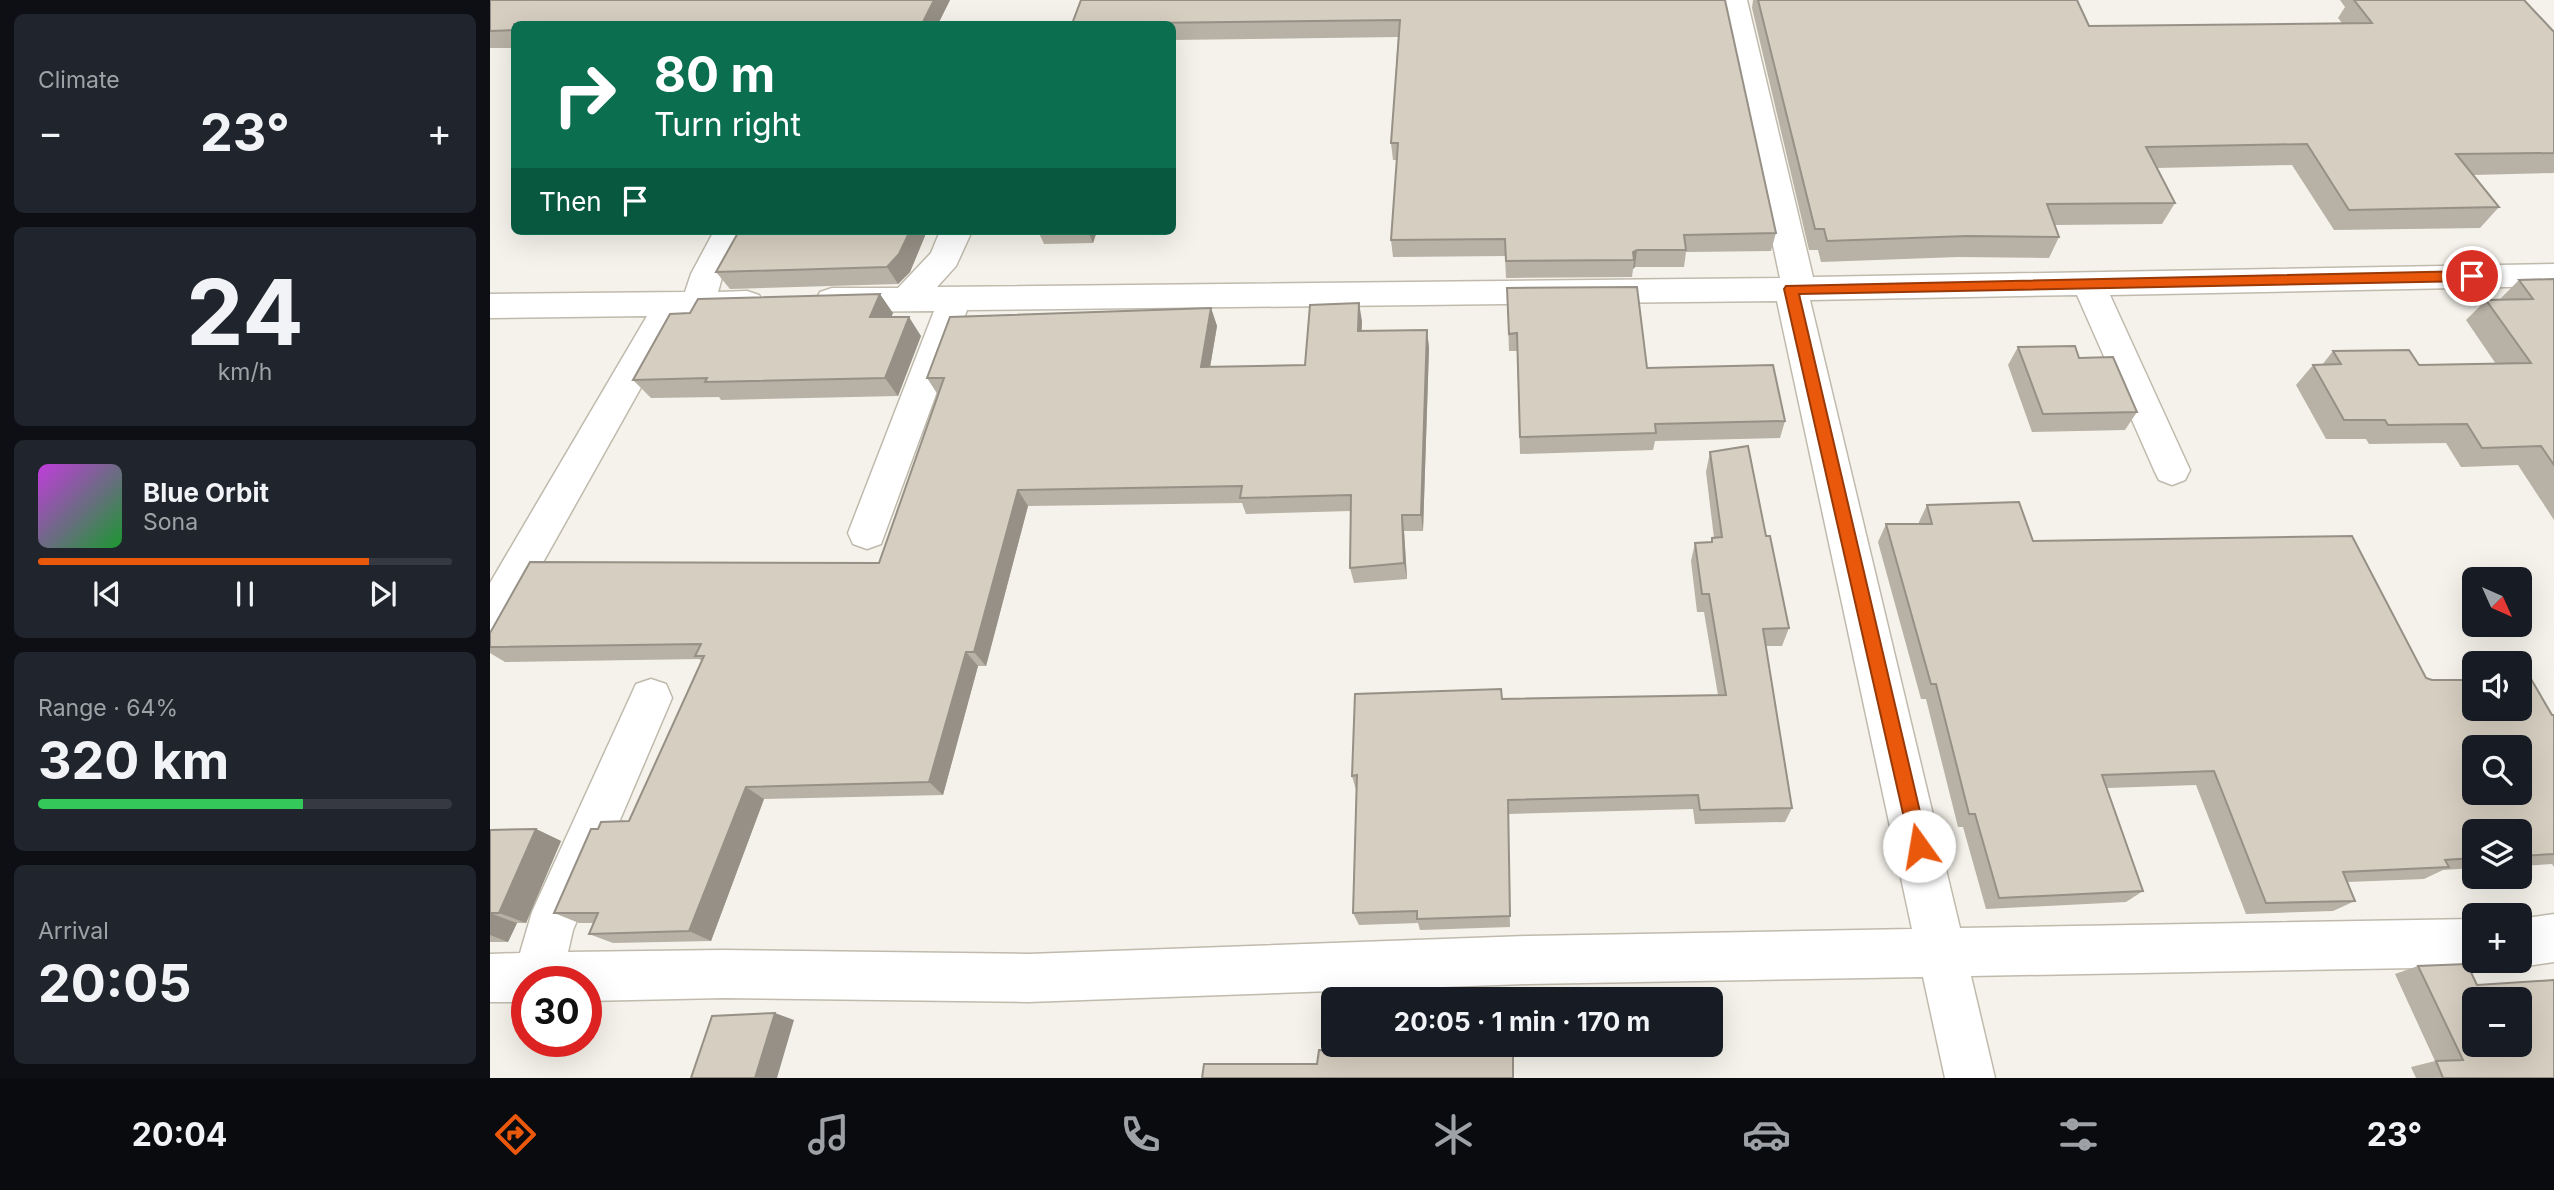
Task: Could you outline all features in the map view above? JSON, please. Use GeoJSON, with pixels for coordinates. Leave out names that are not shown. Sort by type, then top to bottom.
{"type":"FeatureCollection","features":[{"type":"Feature","properties":{"kind":"street"},"geometry":{"type":"LineString","coordinates":[[1734,0],[1969,1078]]}},
{"type":"Feature","properties":{"kind":"street"},"geometry":{"type":"LineString","coordinates":[[490,620],[684,305],[707,274],[728,235]]}},
{"type":"Feature","properties":{"kind":"street"},"geometry":{"type":"LineString","coordinates":[[908,298],[945,258],[954,235]]}},
{"type":"Feature","properties":{"kind":"street"},"geometry":{"type":"LineString","coordinates":[[490,306],[684,305],[908,298],[1795,289],[2554,275]]}},
{"type":"Feature","properties":{"kind":"street"},"geometry":{"type":"LineString","coordinates":[[2088,282],[2172,470]]}},
{"type":"Feature","properties":{"kind":"street"},"geometry":{"type":"LineString","coordinates":[[867,533],[956,298]]}},
{"type":"Feature","properties":{"kind":"street"},"geometry":{"type":"LineString","coordinates":[[542,966],[549,929],[651,698]]}},
{"type":"Feature","properties":{"kind":"street"},"geometry":{"type":"LineString","coordinates":[[2532,942],[2554,938]]}},
{"type":"Feature","properties":{"kind":"street"},"geometry":{"type":"LineString","coordinates":[[602,977],[723,974],[1028,978],[1514,960],[2462,943]]}},
{"type":"Feature","properties":{"kind":"street"},"geometry":{"type":"LineString","coordinates":[[490,978],[511,978]]}},
{"type":"Feature","properties":{"kind":"building"},"geometry":{"type":"Polygon","coordinates":[[[490,0],[934,0],[924,21],[511,21],[511,30],[490,31],[490,0]]]}},
{"type":"Feature","properties":{"kind":"building"},"geometry":{"type":"Polygon","coordinates":[[[1081,0],[1725,0],[1776,233],[1684,235],[1686,250],[1637,250],[1633,252],[1634,260],[1506,261],[1505,239],[1391,240],[1398,143],[1391,143],[1400,20],[1073,21],[1081,0]]]}},
{"type":"Feature","properties":{"kind":"building"},"geometry":{"type":"Polygon","coordinates":[[[1758,0],[2077,0],[2089,26],[2372,23],[2354,0],[2524,0],[2554,32],[2554,153],[2456,154],[2499,207],[2349,210],[2307,144],[2146,147],[2175,203],[2047,204],[2059,237],[1967,236],[1827,241],[1824,229],[1815,229],[1758,0]]]}},
{"type":"Feature","properties":{"kind":"building"},"geometry":{"type":"Polygon","coordinates":[[[737,235],[908,235],[899,254],[887,267],[716,272],[737,235]]]}},
{"type":"Feature","properties":{"kind":"building"},"geometry":{"type":"Polygon","coordinates":[[[2554,279],[2554,465],[2541,446],[2482,448],[2467,424],[2388,425],[2385,420],[2344,420],[2313,365],[2341,364],[2333,351],[2409,350],[2419,365],[2531,363],[2486,300],[2533,299],[2519,280],[2554,279]]]}},
{"type":"Feature","properties":{"kind":"building"},"geometry":{"type":"Polygon","coordinates":[[[1637,287],[1647,368],[1773,365],[1785,421],[1655,424],[1656,433],[1520,437],[1517,333],[1509,334],[1507,288],[1637,287]]]}},
{"type":"Feature","properties":{"kind":"building"},"geometry":{"type":"Polygon","coordinates":[[[880,294],[870,317],[909,317],[885,378],[705,382],[707,378],[633,380],[670,314],[690,313],[698,299],[880,294]]]}},
{"type":"Feature","properties":{"kind":"building"},"geometry":{"type":"Polygon","coordinates":[[[1359,303],[1358,331],[1427,330],[1421,515],[1402,515],[1404,563],[1350,568],[1351,495],[1240,498],[1242,486],[1018,490],[974,652],[966,652],[929,782],[746,787],[689,931],[589,934],[598,913],[554,913],[591,829],[598,829],[601,822],[629,821],[704,656],[695,656],[701,644],[490,647],[490,633],[530,562],[879,563],[944,378],[927,378],[950,317],[1211,308],[1201,367],[1305,365],[1310,305],[1359,303]]]}},
{"type":"Feature","properties":{"kind":"building"},"geometry":{"type":"Polygon","coordinates":[[[2075,346],[2079,358],[2113,357],[2137,412],[2043,414],[2018,347],[2075,346]]]}},
{"type":"Feature","properties":{"kind":"building"},"geometry":{"type":"Polygon","coordinates":[[[1748,446],[1766,536],[1770,536],[1789,628],[1763,629],[1792,808],[1700,810],[1698,795],[1508,800],[1510,916],[1417,919],[1417,911],[1353,913],[1357,775],[1352,776],[1355,694],[1501,689],[1502,699],[1726,695],[1709,594],[1702,594],[1695,543],[1712,542],[1712,538],[1722,537],[1710,452],[1748,446]]]}},
{"type":"Feature","properties":{"kind":"building"},"geometry":{"type":"Polygon","coordinates":[[[2019,502],[2033,541],[2352,536],[2426,678],[2462,680],[2462,721],[2532,721],[2532,681],[2554,715],[2554,854],[2532,855],[2532,819],[2462,819],[2462,859],[2445,860],[2449,867],[2343,872],[2355,901],[2266,903],[2214,771],[2102,775],[2143,891],[1999,898],[1975,814],[1969,814],[1936,684],[1931,684],[1886,524],[1932,524],[1927,505],[2019,502]]]}},
{"type":"Feature","properties":{"kind":"building"},"geometry":{"type":"Polygon","coordinates":[[[536,829],[499,913],[490,913],[490,830],[536,829]]]}},
{"type":"Feature","properties":{"kind":"building"},"geometry":{"type":"Polygon","coordinates":[[[2462,964],[2462,973],[2471,973],[2477,985],[2554,980],[2554,1078],[2443,1078],[2436,1061],[2463,1060],[2418,966],[2462,964]]]}},
{"type":"Feature","properties":{"kind":"building"},"geometry":{"type":"Polygon","coordinates":[[[775,1013],[755,1078],[691,1078],[712,1016],[775,1013]]]}},
{"type":"Feature","properties":{"kind":"building"},"geometry":{"type":"Polygon","coordinates":[[[1319,1050],[1321,1057],[1513,1057],[1513,1078],[1202,1078],[1204,1064],[1317,1064],[1319,1050]]]}},
{"type":"Feature","properties":{"kind":"route"},"geometry":{"type":"LineString","coordinates":[[1919,846],[1791,289],[2472,276]]}}]}
